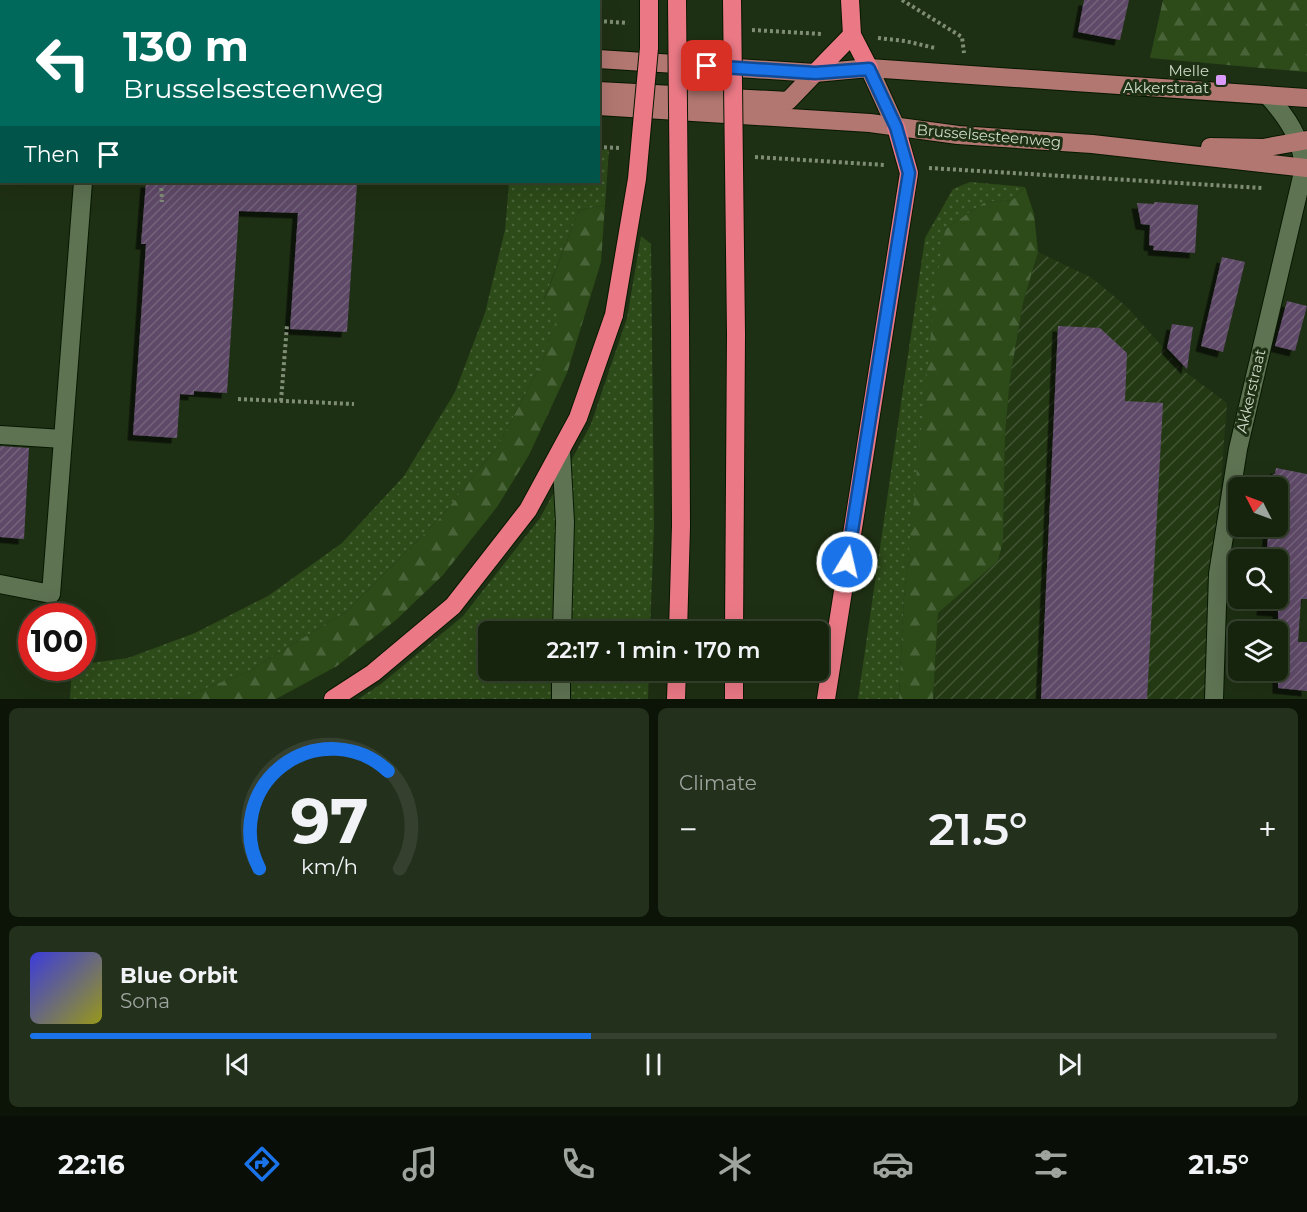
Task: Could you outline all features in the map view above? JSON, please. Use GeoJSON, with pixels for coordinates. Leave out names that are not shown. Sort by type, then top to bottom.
{"type":"FeatureCollection","features":[{"type":"Feature","properties":{"kind":"highway"},"geometry":{"type":"LineString","coordinates":[[333,699],[373,673],[453,606],[528,510],[578,418],[614,315],[637,179],[649,48],[649,0]]}},
{"type":"Feature","properties":{"kind":"highway"},"geometry":{"type":"LineString","coordinates":[[677,0],[681,526],[678,621]]}},
{"type":"Feature","properties":{"kind":"highway"},"geometry":{"type":"LineString","coordinates":[[732,0],[736,334],[734,621]]}},
{"type":"Feature","properties":{"kind":"highway"},"geometry":{"type":"LineString","coordinates":[[850,0],[852,35],[869,69]]}},
{"type":"Feature","properties":{"kind":"highway"},"geometry":{"type":"LineString","coordinates":[[815,73],[852,35]]}},
{"type":"Feature","properties":{"kind":"highway"},"geometry":{"type":"LineString","coordinates":[[826,699],[909,173],[896,127]]}},
{"type":"Feature","properties":{"kind":"highway"},"geometry":{"type":"LineString","coordinates":[[676,699],[677,681]]}},
{"type":"Feature","properties":{"kind":"highway"},"geometry":{"type":"LineString","coordinates":[[734,681],[734,699]]}},
{"type":"Feature","properties":{"kind":"main road"},"geometry":{"type":"LineString","coordinates":[[600,59],[815,73],[869,69],[1307,98]]}},
{"type":"Feature","properties":{"kind":"main road"},"geometry":{"type":"LineString","coordinates":[[869,69],[896,127]]}},
{"type":"Feature","properties":{"kind":"main road"},"geometry":{"type":"LineString","coordinates":[[600,91],[788,101],[815,73]]}},
{"type":"Feature","properties":{"kind":"main road","name":"Brusselsesteenweg"},"geometry":{"type":"LineString","coordinates":[[600,106],[870,123],[958,135],[1092,144],[1306,167]]}},
{"type":"Feature","properties":{"kind":"main road"},"geometry":{"type":"LineString","coordinates":[[1092,144],[1263,148],[1303,140]]}},
{"type":"Feature","properties":{"kind":"street","name":"Akkerstraat"},"geometry":{"type":"LineString","coordinates":[[1214,699],[1218,574],[1238,448],[1306,167],[1303,140],[1268,96]]}},
{"type":"Feature","properties":{"kind":"street"},"geometry":{"type":"LineString","coordinates":[[0,584],[51,594],[83,183]]}},
{"type":"Feature","properties":{"kind":"street"},"geometry":{"type":"LineString","coordinates":[[0,435],[63,439]]}},
{"type":"Feature","properties":{"kind":"street"},"geometry":{"type":"LineString","coordinates":[[561,450],[565,522],[562,621]]}},
{"type":"Feature","properties":{"kind":"street"},"geometry":{"type":"LineString","coordinates":[[561,681],[561,699]]}},
{"type":"Feature","properties":{"kind":"path"},"geometry":{"type":"LineString","coordinates":[[902,0],[962,37],[965,75]]}},
{"type":"Feature","properties":{"kind":"path"},"geometry":{"type":"LineString","coordinates":[[600,21],[633,23]]}},
{"type":"Feature","properties":{"kind":"path"},"geometry":{"type":"LineString","coordinates":[[747,30],[852,35],[905,41],[943,49]]}},
{"type":"Feature","properties":{"kind":"path"},"geometry":{"type":"LineString","coordinates":[[953,50],[975,51]]}},
{"type":"Feature","properties":{"kind":"path"},"geometry":{"type":"LineString","coordinates":[[600,147],[622,148]]}},
{"type":"Feature","properties":{"kind":"path"},"geometry":{"type":"LineString","coordinates":[[753,157],[1299,190]]}},
{"type":"Feature","properties":{"kind":"path"},"geometry":{"type":"LineString","coordinates":[[161,183],[162,202]]}},
{"type":"Feature","properties":{"kind":"path"},"geometry":{"type":"LineString","coordinates":[[281,401],[287,325]]}},
{"type":"Feature","properties":{"kind":"path"},"geometry":{"type":"LineString","coordinates":[[238,399],[354,404]]}},
{"type":"Feature","properties":{"kind":"shaded area"},"geometry":{"type":"Polygon","coordinates":[[[1038,252],[1092,278],[1127,307],[1184,371],[1227,403],[1204,699],[933,699],[938,613],[998,561],[1003,541],[1005,434],[1010,379],[1023,303],[1038,252]]]}},
{"type":"Feature","properties":{"kind":"green space"},"geometry":{"type":"Polygon","coordinates":[[[1163,0],[1307,0],[1307,72],[1150,58],[1163,0]]]}},
{"type":"Feature","properties":{"kind":"green space"},"geometry":{"type":"Polygon","coordinates":[[[600,150],[609,150],[605,205],[579,210],[544,299],[561,309],[543,360],[498,446],[441,517],[347,611],[249,671],[179,699],[70,699],[71,681],[96,681],[96,662],[128,658],[195,633],[268,596],[342,543],[404,476],[455,392],[485,313],[505,230],[509,183],[600,183],[600,150]]]}},
{"type":"Feature","properties":{"kind":"green space"},"geometry":{"type":"Polygon","coordinates":[[[970,182],[1025,187],[1012,200],[985,202],[945,229],[904,597],[899,699],[858,699],[925,238],[953,189],[970,182]]]}},
{"type":"Feature","properties":{"kind":"green space"},"geometry":{"type":"Polygon","coordinates":[[[1025,187],[1034,214],[1038,252],[1023,303],[1010,379],[1005,434],[1003,541],[998,561],[938,613],[933,699],[899,699],[904,597],[936,284],[945,229],[985,202],[1012,200],[1025,187]]]}},
{"type":"Feature","properties":{"kind":"green space"},"geometry":{"type":"Polygon","coordinates":[[[605,205],[601,262],[567,373],[529,455],[497,507],[443,575],[396,620],[337,666],[276,699],[179,699],[249,671],[347,611],[441,517],[498,446],[543,360],[560,309],[544,300],[579,210],[605,205]]]}},
{"type":"Feature","properties":{"kind":"green space"},"geometry":{"type":"Polygon","coordinates":[[[641,236],[651,244],[654,526],[650,621],[478,621],[478,681],[649,681],[648,699],[358,699],[381,684],[463,616],[540,518],[591,424],[627,318],[641,236]]]}},
{"type":"Feature","properties":{"kind":"building"},"geometry":{"type":"Polygon","coordinates":[[[1084,0],[1129,0],[1120,40],[1078,32],[1084,0]]]}},
{"type":"Feature","properties":{"kind":"building"},"geometry":{"type":"Polygon","coordinates":[[[146,183],[357,184],[347,332],[290,329],[298,213],[239,211],[227,393],[194,391],[194,395],[180,394],[177,438],[133,435],[146,244],[141,244],[146,183]]]}},
{"type":"Feature","properties":{"kind":"building"},"geometry":{"type":"Polygon","coordinates":[[[1154,202],[1198,205],[1195,253],[1153,250],[1154,246],[1149,245],[1150,225],[1141,224],[1137,203],[1154,204],[1154,202]]]}},
{"type":"Feature","properties":{"kind":"building"},"geometry":{"type":"Polygon","coordinates":[[[1222,257],[1245,262],[1223,352],[1201,346],[1222,257]]]}},
{"type":"Feature","properties":{"kind":"building"},"geometry":{"type":"Polygon","coordinates":[[[1287,301],[1307,306],[1295,351],[1275,346],[1287,301]]]}},
{"type":"Feature","properties":{"kind":"building"},"geometry":{"type":"Polygon","coordinates":[[[1172,324],[1193,327],[1187,369],[1167,348],[1172,324]]]}},
{"type":"Feature","properties":{"kind":"building"},"geometry":{"type":"Polygon","coordinates":[[[1058,326],[1100,328],[1127,353],[1125,401],[1163,403],[1147,699],[1041,699],[1058,326]]]}},
{"type":"Feature","properties":{"kind":"building"},"geometry":{"type":"Polygon","coordinates":[[[0,446],[29,448],[24,539],[0,537],[0,446]]]}},
{"type":"Feature","properties":{"kind":"building"},"geometry":{"type":"Polygon","coordinates":[[[1276,468],[1307,474],[1307,599],[1301,599],[1298,642],[1307,642],[1307,691],[1278,688],[1278,681],[1288,681],[1288,621],[1278,621],[1278,611],[1262,610],[1288,609],[1288,549],[1267,549],[1268,537],[1288,537],[1288,477],[1273,477],[1276,468]]]}},
{"type":"Feature","properties":{"kind":"place","name":"Melle Akkerstraat"},"geometry":{"type":"Point","coordinates":[1221,80]}},
{"type":"Feature","properties":{"kind":"route"},"geometry":{"type":"LineString","coordinates":[[707,66],[815,73],[869,69],[896,127],[909,173],[847,562]]}}]}
